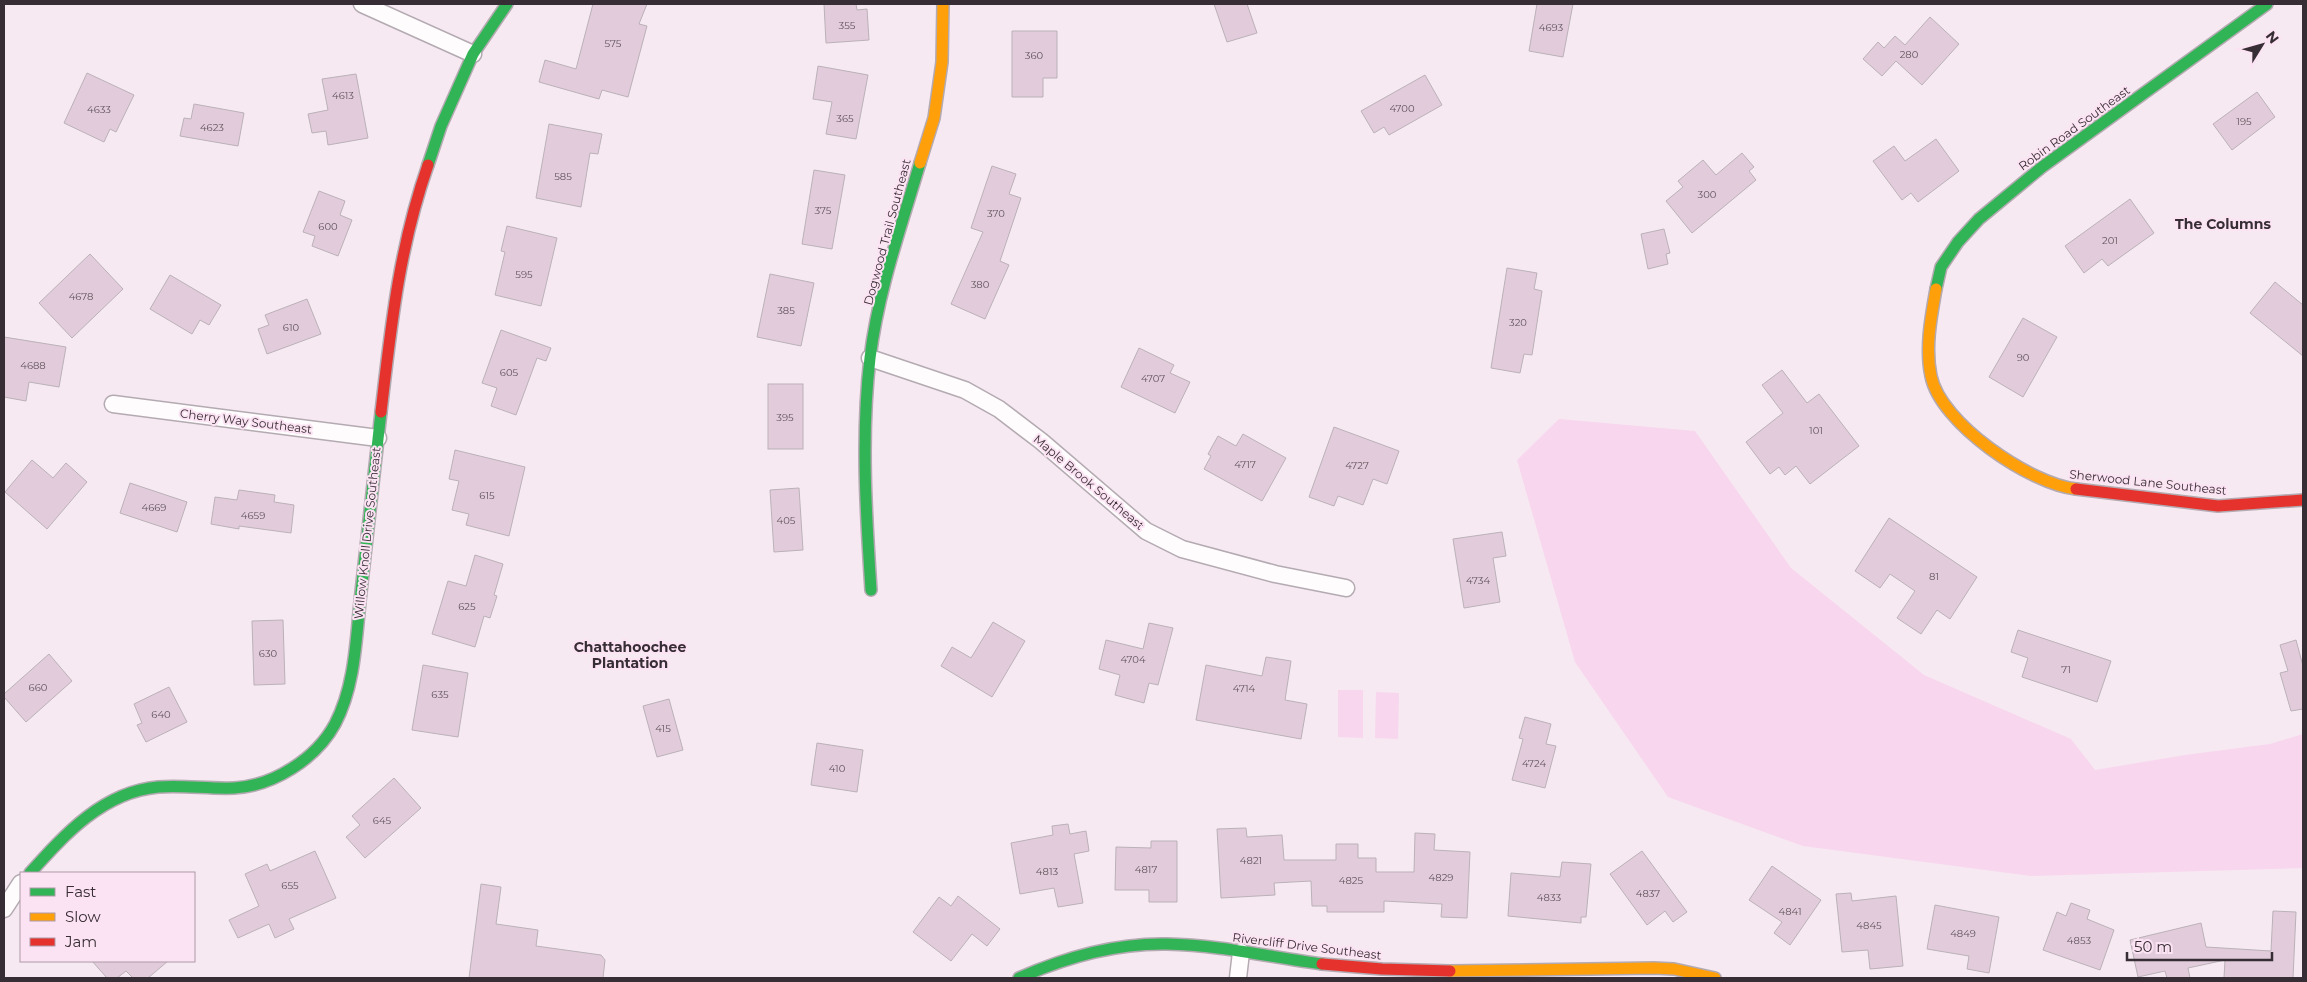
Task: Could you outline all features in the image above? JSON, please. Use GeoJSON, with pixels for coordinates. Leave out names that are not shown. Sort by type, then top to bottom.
{"type":"FeatureCollection","features":[{"type":"Feature","properties":{"kind":"street"},"geometry":{"type":"LineString","coordinates":[[362,4],[473,54]]}},
{"type":"Feature","properties":{"kind":"street","name":"Willow Knoll Drive Southeast"},"geometry":{"type":"LineString","coordinates":[[31,872],[58,841],[80,821],[114,799],[154,787],[199,786],[238,788],[256,784],[279,776],[300,762],[330,732],[350,688],[378,438],[402,254],[414,205],[442,126],[473,54],[507,4]]}},
{"type":"Feature","properties":{"kind":"street","name":"Dogwood Trail Southeast"},"geometry":{"type":"LineString","coordinates":[[871,590],[866,436],[870,358],[883,287],[934,118],[942,62],[943,4]]}},
{"type":"Feature","properties":{"kind":"street","name":"Robin Road Southeast"},"geometry":{"type":"LineString","coordinates":[[1933,302],[1941,267],[1958,242],[1979,219],[2042,168],[2267,4]]}},
{"type":"Feature","properties":{"kind":"street","name":"Sherwood Lane Southeast"},"geometry":{"type":"LineString","coordinates":[[1933,302],[1929,350],[1931,377],[1937,392],[1958,422],[2011,464],[2065,488],[2134,497],[2218,506],[2303,500]]}},
{"type":"Feature","properties":{"kind":"street","name":"Maple Brook Southeast"},"geometry":{"type":"LineString","coordinates":[[870,358],[964,390],[999,408],[1146,531],[1182,549],[1275,574],[1346,588]]}},
{"type":"Feature","properties":{"kind":"street","name":"Cherry Way Southeast"},"geometry":{"type":"LineString","coordinates":[[113,404],[378,438]]}},
{"type":"Feature","properties":{"kind":"street"},"geometry":{"type":"LineString","coordinates":[[4,909],[20,885]]}},
{"type":"Feature","properties":{"kind":"street","name":"Rivercliff Drive Southeast"},"geometry":{"type":"LineString","coordinates":[[1019,978],[1074,957],[1133,945],[1186,944],[1319,964],[1396,970],[1654,968],[1674,969],[1715,978]]}},
{"type":"Feature","properties":{"kind":"street"},"geometry":{"type":"LineString","coordinates":[[1238,978],[1241,952]]}},
{"type":"Feature","properties":{"kind":"shaded area"},"geometry":{"type":"Polygon","coordinates":[[[1559,419],[1695,431],[1791,568],[1924,675],[2071,739],[2095,770],[2185,755],[2270,744],[2303,734],[2303,868],[2031,876],[1803,846],[1668,797],[1575,662],[1517,460],[1559,419]]]}},
{"type":"Feature","properties":{"kind":"shaded area"},"geometry":{"type":"Polygon","coordinates":[[[1338,690],[1363,690],[1363,738],[1338,737],[1338,690]]]}},
{"type":"Feature","properties":{"kind":"shaded area"},"geometry":{"type":"Polygon","coordinates":[[[1376,692],[1399,693],[1398,739],[1375,738],[1376,692]]]}},
{"type":"Feature","properties":{"kind":"building"},"geometry":{"type":"Polygon","coordinates":[[[593,4],[647,4],[639,24],[647,26],[628,97],[602,90],[599,99],[539,82],[545,60],[576,69],[593,4]]]}},
{"type":"Feature","properties":{"kind":"building"},"geometry":{"type":"Polygon","coordinates":[[[824,4],[856,4],[857,10],[867,9],[869,40],[826,43],[824,4]]]}},
{"type":"Feature","properties":{"kind":"building"},"geometry":{"type":"Polygon","coordinates":[[[1214,4],[1247,4],[1257,33],[1227,42],[1214,4]]]}},
{"type":"Feature","properties":{"kind":"building"},"geometry":{"type":"Polygon","coordinates":[[[1537,4],[1573,4],[1563,57],[1529,51],[1537,4]]]}},
{"type":"Feature","properties":{"kind":"building"},"geometry":{"type":"Polygon","coordinates":[[[1930,17],[1959,44],[1922,85],[1896,61],[1882,76],[1863,59],[1878,42],[1884,48],[1895,36],[1905,45],[1930,17]]]}},
{"type":"Feature","properties":{"kind":"building"},"geometry":{"type":"Polygon","coordinates":[[[1012,31],[1057,31],[1057,78],[1043,78],[1043,97],[1012,97],[1012,31]]]}},
{"type":"Feature","properties":{"kind":"building"},"geometry":{"type":"Polygon","coordinates":[[[818,66],[868,75],[856,139],[826,134],[832,102],[813,99],[818,66]]]}},
{"type":"Feature","properties":{"kind":"building"},"geometry":{"type":"Polygon","coordinates":[[[87,73],[134,95],[116,132],[110,129],[104,142],[64,123],[87,73]]]}},
{"type":"Feature","properties":{"kind":"building"},"geometry":{"type":"Polygon","coordinates":[[[356,74],[368,138],[328,145],[326,131],[312,133],[308,114],[328,110],[322,79],[356,74]]]}},
{"type":"Feature","properties":{"kind":"building"},"geometry":{"type":"Polygon","coordinates":[[[1425,75],[1442,105],[1389,135],[1384,127],[1374,133],[1361,111],[1425,75]]]}},
{"type":"Feature","properties":{"kind":"building"},"geometry":{"type":"Polygon","coordinates":[[[2257,92],[2275,117],[2232,150],[2213,124],[2257,92]]]}},
{"type":"Feature","properties":{"kind":"building"},"geometry":{"type":"Polygon","coordinates":[[[194,104],[244,113],[238,146],[180,136],[184,118],[191,119],[194,104]]]}},
{"type":"Feature","properties":{"kind":"building"},"geometry":{"type":"Polygon","coordinates":[[[549,124],[602,134],[598,154],[590,153],[581,207],[536,198],[549,124]]]}},
{"type":"Feature","properties":{"kind":"building"},"geometry":{"type":"Polygon","coordinates":[[[1936,139],[1959,171],[1918,202],[1911,193],[1902,200],[1873,161],[1894,146],[1905,161],[1936,139]]]}},
{"type":"Feature","properties":{"kind":"building"},"geometry":{"type":"Polygon","coordinates":[[[1742,153],[1754,167],[1749,171],[1756,180],[1692,233],[1666,201],[1683,187],[1678,181],[1703,160],[1716,175],[1742,153]]]}},
{"type":"Feature","properties":{"kind":"building"},"geometry":{"type":"Polygon","coordinates":[[[992,166],[1016,174],[1009,194],[1021,198],[1000,261],[1009,265],[985,319],[951,304],[983,232],[971,228],[992,166]]]}},
{"type":"Feature","properties":{"kind":"building"},"geometry":{"type":"Polygon","coordinates":[[[814,170],[845,175],[832,249],[802,244],[814,170]]]}},
{"type":"Feature","properties":{"kind":"building"},"geometry":{"type":"Polygon","coordinates":[[[319,191],[345,201],[340,215],[352,220],[338,256],[312,246],[315,236],[303,232],[319,191]]]}},
{"type":"Feature","properties":{"kind":"building"},"geometry":{"type":"Polygon","coordinates":[[[2130,199],[2154,233],[2108,266],[2102,259],[2084,273],[2065,246],[2130,199]]]}},
{"type":"Feature","properties":{"kind":"building"},"geometry":{"type":"Polygon","coordinates":[[[507,226],[557,238],[541,306],[495,295],[505,252],[501,251],[507,226]]]}},
{"type":"Feature","properties":{"kind":"building"},"geometry":{"type":"Polygon","coordinates":[[[1664,229],[1670,253],[1666,254],[1668,264],[1648,269],[1641,234],[1664,229]]]}},
{"type":"Feature","properties":{"kind":"building"},"geometry":{"type":"Polygon","coordinates":[[[90,254],[123,289],[72,338],[39,303],[90,254]]]}},
{"type":"Feature","properties":{"kind":"building"},"geometry":{"type":"Polygon","coordinates":[[[1507,268],[1537,273],[1534,289],[1542,291],[1532,355],[1524,354],[1520,373],[1491,368],[1507,268]]]}},
{"type":"Feature","properties":{"kind":"building"},"geometry":{"type":"Polygon","coordinates":[[[770,274],[814,283],[801,346],[757,337],[770,274]]]}},
{"type":"Feature","properties":{"kind":"building"},"geometry":{"type":"Polygon","coordinates":[[[170,275],[221,305],[209,325],[200,320],[192,334],[150,309],[170,275]]]}},
{"type":"Feature","properties":{"kind":"building"},"geometry":{"type":"Polygon","coordinates":[[[2275,282],[2303,305],[2303,356],[2250,313],[2275,282]]]}},
{"type":"Feature","properties":{"kind":"building"},"geometry":{"type":"Polygon","coordinates":[[[307,299],[321,334],[267,354],[258,329],[269,325],[265,315],[307,299]]]}},
{"type":"Feature","properties":{"kind":"building"},"geometry":{"type":"Polygon","coordinates":[[[2023,318],[2057,337],[2023,397],[1989,377],[2023,318]]]}},
{"type":"Feature","properties":{"kind":"building"},"geometry":{"type":"Polygon","coordinates":[[[501,330],[551,348],[546,361],[537,358],[516,415],[491,406],[497,388],[482,383],[501,330]]]}},
{"type":"Feature","properties":{"kind":"building"},"geometry":{"type":"Polygon","coordinates":[[[4,337],[66,347],[59,387],[29,382],[26,401],[4,397],[4,337]]]}},
{"type":"Feature","properties":{"kind":"building"},"geometry":{"type":"Polygon","coordinates":[[[1139,348],[1174,365],[1170,373],[1190,382],[1175,413],[1121,387],[1139,348]]]}},
{"type":"Feature","properties":{"kind":"building"},"geometry":{"type":"Polygon","coordinates":[[[1782,370],[1807,403],[1819,394],[1859,446],[1810,484],[1796,466],[1785,475],[1779,467],[1770,474],[1746,442],[1783,413],[1762,385],[1782,370]]]}},
{"type":"Feature","properties":{"kind":"building"},"geometry":{"type":"Polygon","coordinates":[[[768,384],[803,384],[803,449],[768,449],[768,384]]]}},
{"type":"Feature","properties":{"kind":"building"},"geometry":{"type":"Polygon","coordinates":[[[1334,427],[1399,451],[1387,484],[1373,479],[1363,505],[1338,496],[1334,506],[1309,497],[1334,427]]]}},
{"type":"Feature","properties":{"kind":"building"},"geometry":{"type":"Polygon","coordinates":[[[1243,434],[1286,458],[1262,501],[1204,469],[1211,456],[1208,454],[1218,436],[1236,446],[1243,434]]]}},
{"type":"Feature","properties":{"kind":"building"},"geometry":{"type":"Polygon","coordinates":[[[455,450],[525,467],[509,536],[466,525],[469,514],[452,510],[459,481],[449,479],[455,450]]]}},
{"type":"Feature","properties":{"kind":"building"},"geometry":{"type":"Polygon","coordinates":[[[32,460],[53,478],[66,463],[87,482],[47,529],[5,492],[32,460]]]}},
{"type":"Feature","properties":{"kind":"building"},"geometry":{"type":"Polygon","coordinates":[[[130,483],[187,502],[177,532],[120,513],[130,483]]]}},
{"type":"Feature","properties":{"kind":"building"},"geometry":{"type":"Polygon","coordinates":[[[799,488],[803,550],[774,552],[770,490],[799,488]]]}},
{"type":"Feature","properties":{"kind":"building"},"geometry":{"type":"Polygon","coordinates":[[[239,490],[275,495],[274,502],[294,505],[291,533],[239,526],[239,529],[211,524],[215,497],[237,500],[239,490]]]}},
{"type":"Feature","properties":{"kind":"building"},"geometry":{"type":"Polygon","coordinates":[[[1889,518],[1977,577],[1950,619],[1937,610],[1921,634],[1897,618],[1915,591],[1890,574],[1880,588],[1855,571],[1889,518]]]}},
{"type":"Feature","properties":{"kind":"building"},"geometry":{"type":"Polygon","coordinates":[[[1502,532],[1506,556],[1493,558],[1500,602],[1464,608],[1453,539],[1502,532]]]}},
{"type":"Feature","properties":{"kind":"building"},"geometry":{"type":"Polygon","coordinates":[[[475,555],[503,564],[494,595],[497,596],[490,618],[484,616],[475,647],[432,634],[448,581],[466,586],[475,555]]]}},
{"type":"Feature","properties":{"kind":"building"},"geometry":{"type":"Polygon","coordinates":[[[283,620],[285,684],[254,685],[252,621],[283,620]]]}},
{"type":"Feature","properties":{"kind":"building"},"geometry":{"type":"Polygon","coordinates":[[[993,622],[1025,641],[992,697],[941,666],[952,647],[971,658],[993,622]]]}},
{"type":"Feature","properties":{"kind":"building"},"geometry":{"type":"Polygon","coordinates":[[[1149,623],[1173,628],[1158,685],[1149,683],[1144,703],[1115,695],[1120,675],[1099,669],[1106,640],[1143,649],[1149,623]]]}},
{"type":"Feature","properties":{"kind":"building"},"geometry":{"type":"Polygon","coordinates":[[[2018,630],[2111,661],[2097,702],[2022,677],[2028,658],[2011,652],[2018,630]]]}},
{"type":"Feature","properties":{"kind":"building"},"geometry":{"type":"Polygon","coordinates":[[[2296,640],[2303,666],[2303,709],[2291,711],[2280,673],[2288,671],[2280,645],[2296,640]]]}},
{"type":"Feature","properties":{"kind":"building"},"geometry":{"type":"Polygon","coordinates":[[[49,654],[72,681],[26,722],[4,697],[4,694],[49,654]]]}},
{"type":"Feature","properties":{"kind":"building"},"geometry":{"type":"Polygon","coordinates":[[[1266,657],[1291,661],[1285,700],[1307,704],[1301,739],[1196,720],[1206,665],[1262,676],[1266,657]]]}},
{"type":"Feature","properties":{"kind":"building"},"geometry":{"type":"Polygon","coordinates":[[[423,665],[468,673],[458,737],[412,730],[423,665]]]}},
{"type":"Feature","properties":{"kind":"building"},"geometry":{"type":"Polygon","coordinates":[[[169,687],[187,722],[146,742],[137,725],[142,723],[134,704],[169,687]]]}},
{"type":"Feature","properties":{"kind":"building"},"geometry":{"type":"Polygon","coordinates":[[[669,699],[683,750],[657,757],[643,706],[669,699]]]}},
{"type":"Feature","properties":{"kind":"building"},"geometry":{"type":"Polygon","coordinates":[[[1525,717],[1551,724],[1546,744],[1556,746],[1545,788],[1512,780],[1523,739],[1519,738],[1525,717]]]}},
{"type":"Feature","properties":{"kind":"building"},"geometry":{"type":"Polygon","coordinates":[[[817,743],[863,750],[857,792],[811,785],[817,743]]]}},
{"type":"Feature","properties":{"kind":"building"},"geometry":{"type":"Polygon","coordinates":[[[394,778],[421,808],[365,858],[346,837],[360,825],[352,816],[394,778]]]}},
{"type":"Feature","properties":{"kind":"building"},"geometry":{"type":"Polygon","coordinates":[[[1068,824],[1070,834],[1086,831],[1089,851],[1074,854],[1083,903],[1058,907],[1054,888],[1020,894],[1011,843],[1053,835],[1052,826],[1068,824]]]}},
{"type":"Feature","properties":{"kind":"building"},"geometry":{"type":"Polygon","coordinates":[[[1246,828],[1247,837],[1282,835],[1284,860],[1336,860],[1336,844],[1358,844],[1358,858],[1376,858],[1376,872],[1414,872],[1415,833],[1435,834],[1434,850],[1470,852],[1467,918],[1441,917],[1442,904],[1384,901],[1384,912],[1327,912],[1327,906],[1312,906],[1311,881],[1274,883],[1275,895],[1221,898],[1217,829],[1246,828]]]}},
{"type":"Feature","properties":{"kind":"building"},"geometry":{"type":"Polygon","coordinates":[[[1151,841],[1177,841],[1177,902],[1149,902],[1149,890],[1115,890],[1116,847],[1151,848],[1151,841]]]}},
{"type":"Feature","properties":{"kind":"building"},"geometry":{"type":"Polygon","coordinates":[[[315,851],[336,898],[289,919],[294,929],[275,938],[269,924],[238,938],[229,920],[259,906],[245,874],[267,864],[270,871],[315,851]]]}},
{"type":"Feature","properties":{"kind":"building"},"geometry":{"type":"Polygon","coordinates":[[[1642,851],[1687,912],[1673,922],[1665,911],[1647,925],[1610,874],[1642,851]]]}},
{"type":"Feature","properties":{"kind":"building"},"geometry":{"type":"Polygon","coordinates":[[[1562,862],[1591,864],[1586,917],[1581,917],[1581,923],[1508,916],[1511,873],[1560,877],[1562,862]]]}},
{"type":"Feature","properties":{"kind":"building"},"geometry":{"type":"Polygon","coordinates":[[[1772,866],[1821,900],[1790,945],[1774,933],[1782,922],[1749,900],[1772,866]]]}},
{"type":"Feature","properties":{"kind":"building"},"geometry":{"type":"Polygon","coordinates":[[[481,884],[501,887],[496,924],[538,930],[536,946],[601,955],[605,960],[603,978],[469,978],[481,884]]]}},
{"type":"Feature","properties":{"kind":"building"},"geometry":{"type":"Polygon","coordinates":[[[1851,893],[1852,901],[1896,896],[1903,966],[1870,969],[1868,950],[1842,952],[1836,894],[1851,893]]]}},
{"type":"Feature","properties":{"kind":"building"},"geometry":{"type":"Polygon","coordinates":[[[958,896],[1000,929],[987,946],[972,934],[951,961],[913,932],[939,897],[951,906],[958,896]]]}},
{"type":"Feature","properties":{"kind":"building"},"geometry":{"type":"Polygon","coordinates":[[[2071,903],[2090,910],[2087,919],[2114,930],[2100,970],[2043,950],[2057,912],[2066,916],[2071,903]]]}},
{"type":"Feature","properties":{"kind":"building"},"geometry":{"type":"Polygon","coordinates":[[[1935,905],[1999,917],[1989,973],[1967,969],[1969,956],[1927,949],[1935,905]]]}},
{"type":"Feature","properties":{"kind":"building"},"geometry":{"type":"Polygon","coordinates":[[[2273,911],[2296,912],[2293,978],[2224,978],[2225,960],[2188,968],[2190,978],[2167,978],[2165,971],[2138,977],[2130,940],[2201,923],[2206,947],[2271,951],[2273,911]]]}},
{"type":"Feature","properties":{"kind":"building"},"geometry":{"type":"Polygon","coordinates":[[[93,962],[167,962],[148,978],[133,978],[126,971],[117,978],[107,978],[93,962]]]}},
{"type":"Feature","properties":{"kind":"traffic: fast"},"geometry":{"type":"LineString","coordinates":[[428,165],[441,126],[473,54],[507,4]]}},
{"type":"Feature","properties":{"kind":"traffic: fast"},"geometry":{"type":"LineString","coordinates":[[1936,289],[1941,267],[1958,242],[1979,219],[2042,167],[2267,4]]}},
{"type":"Feature","properties":{"kind":"traffic: fast"},"geometry":{"type":"LineString","coordinates":[[871,590],[865,445],[870,358],[884,284],[920,163]]}},
{"type":"Feature","properties":{"kind":"traffic: fast"},"geometry":{"type":"LineString","coordinates":[[31,872],[86,817],[120,797],[158,787],[234,788],[264,782],[278,776],[305,759],[327,737],[342,709],[354,660],[381,412]]}},
{"type":"Feature","properties":{"kind":"traffic: fast"},"geometry":{"type":"LineString","coordinates":[[1019,978],[1037,970],[1091,953],[1148,944],[1206,947],[1322,964]]}},
{"type":"Feature","properties":{"kind":"traffic: slow"},"geometry":{"type":"LineString","coordinates":[[920,163],[934,118],[942,62],[943,4]]}},
{"type":"Feature","properties":{"kind":"traffic: slow"},"geometry":{"type":"LineString","coordinates":[[1936,289],[1929,332],[1929,365],[1938,394],[1951,413],[1969,431],[2012,463],[2035,476],[2057,485],[2076,489]]}},
{"type":"Feature","properties":{"kind":"traffic: slow"},"geometry":{"type":"LineString","coordinates":[[1450,971],[1654,968],[1674,969],[1715,978]]}},
{"type":"Feature","properties":{"kind":"traffic: jam"},"geometry":{"type":"LineString","coordinates":[[381,412],[397,287],[410,227],[428,165]]}},
{"type":"Feature","properties":{"kind":"traffic: jam"},"geometry":{"type":"LineString","coordinates":[[2076,489],[2218,506],[2303,500]]}},
{"type":"Feature","properties":{"kind":"traffic: jam"},"geometry":{"type":"LineString","coordinates":[[1322,964],[1382,969],[1450,971]]}},
{"type":"Feature","properties":{"kind":"district","name":"The Columns"},"geometry":{"type":"Point","coordinates":[2223,224]}},
{"type":"Feature","properties":{"kind":"district","name":"Chattahoochee Plantation"},"geometry":{"type":"Point","coordinates":[630,656]}}]}
